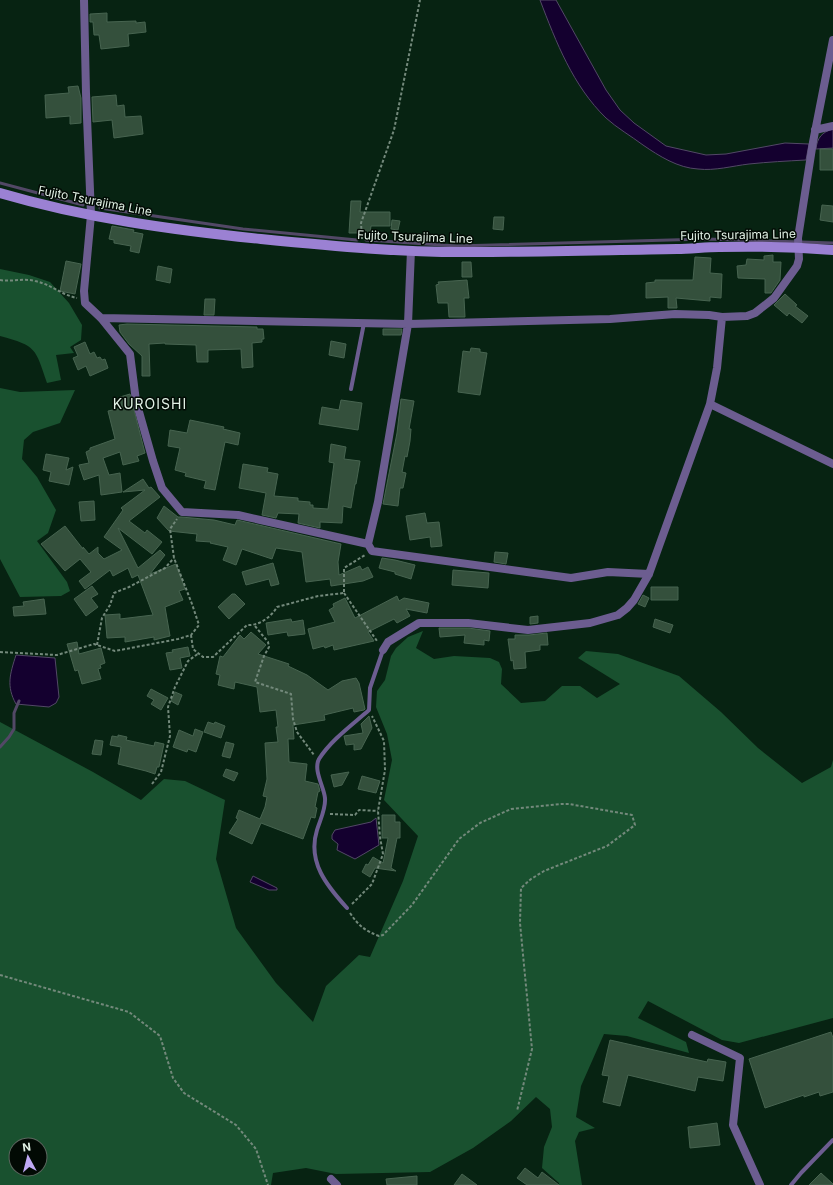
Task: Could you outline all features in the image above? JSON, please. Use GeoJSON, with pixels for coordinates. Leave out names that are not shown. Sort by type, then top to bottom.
{"type":"FeatureCollection","features":[{"type":"Feature","properties":{"kind":"main road","name":"Fujito Tsurajima Line"},"geometry":{"type":"LineString","coordinates":[[0,193],[39,204],[147,225],[306,244],[362,248],[474,252],[680,249],[798,243],[833,250]]}},
{"type":"Feature","properties":{"kind":"street"},"geometry":{"type":"LineString","coordinates":[[84,0],[91,215],[84,291],[85,299],[86,304],[101,318],[130,354],[136,401],[153,461],[162,488],[182,512],[238,515],[370,548],[571,578],[608,572],[649,574]]}},
{"type":"Feature","properties":{"kind":"street"},"geometry":{"type":"LineString","coordinates":[[101,318],[408,324],[594,320],[675,314],[722,317],[747,316],[765,306],[774,298],[797,266],[800,259],[798,243],[812,146],[833,40]]}},
{"type":"Feature","properties":{"kind":"street"},"geometry":{"type":"LineString","coordinates":[[815,130],[833,126]]}},
{"type":"Feature","properties":{"kind":"street"},"geometry":{"type":"LineString","coordinates":[[370,548],[408,324],[411,250]]}},
{"type":"Feature","properties":{"kind":"street"},"geometry":{"type":"LineString","coordinates":[[383,650],[388,642],[419,623],[468,624],[528,630],[590,623],[618,615],[627,608],[634,600],[649,574],[710,404],[717,368],[722,317]]}},
{"type":"Feature","properties":{"kind":"street"},"geometry":{"type":"LineString","coordinates":[[710,404],[833,464]]}},
{"type":"Feature","properties":{"kind":"street"},"geometry":{"type":"LineString","coordinates":[[692,1035],[740,1058],[732,1125],[760,1185]]}},
{"type":"Feature","properties":{"kind":"street"},"geometry":{"type":"LineString","coordinates":[[331,1178],[337,1185]]}},
{"type":"Feature","properties":{"kind":"lane"},"geometry":{"type":"LineString","coordinates":[[351,389],[364,323]]}},
{"type":"Feature","properties":{"kind":"lane"},"geometry":{"type":"LineString","coordinates":[[347,908],[319,870],[315,857],[313,844],[325,799],[318,773],[318,761],[345,730],[369,710],[370,688],[383,650]]}},
{"type":"Feature","properties":{"kind":"lane"},"geometry":{"type":"LineString","coordinates":[[791,1185],[833,1140]]}},
{"type":"Feature","properties":{"kind":"path"},"geometry":{"type":"LineString","coordinates":[[362,248],[361,223],[394,130],[420,0]]}},
{"type":"Feature","properties":{"kind":"path"},"geometry":{"type":"LineString","coordinates":[[0,280],[36,281],[46,284],[71,297],[85,299]]}},
{"type":"Feature","properties":{"kind":"path"},"geometry":{"type":"LineString","coordinates":[[0,652],[56,655],[94,644],[115,651],[178,639],[192,634],[199,625],[174,558],[170,529],[182,512]]}},
{"type":"Feature","properties":{"kind":"path"},"geometry":{"type":"LineString","coordinates":[[370,548],[344,568],[344,593],[383,650]]}},
{"type":"Feature","properties":{"kind":"path"},"geometry":{"type":"LineString","coordinates":[[96,645],[102,618],[110,605],[114,593],[129,587],[165,568],[174,558]]}},
{"type":"Feature","properties":{"kind":"path"},"geometry":{"type":"LineString","coordinates":[[192,634],[193,649],[203,657],[214,657],[247,625],[255,626],[272,614],[277,607],[318,596],[344,593]]}},
{"type":"Feature","properties":{"kind":"path"},"geometry":{"type":"LineString","coordinates":[[255,626],[268,642],[269,646],[255,682],[291,694],[293,719],[297,732],[318,761]]}},
{"type":"Feature","properties":{"kind":"path"},"geometry":{"type":"LineString","coordinates":[[152,784],[162,772],[170,736],[168,707],[188,661],[198,653]]}},
{"type":"Feature","properties":{"kind":"path"},"geometry":{"type":"LineString","coordinates":[[369,710],[384,741],[385,770],[378,811],[383,854],[372,884],[347,908],[356,923],[363,929],[379,936],[383,935],[412,905],[458,838],[480,823],[512,809],[569,804],[632,815],[635,825],[607,846],[544,871],[531,879],[521,888],[520,923],[532,1049],[517,1110]]}},
{"type":"Feature","properties":{"kind":"path"},"geometry":{"type":"LineString","coordinates":[[322,814],[355,815],[359,810],[378,811]]}},
{"type":"Feature","properties":{"kind":"path"},"geometry":{"type":"LineString","coordinates":[[0,975],[129,1012],[160,1036],[173,1078],[184,1093],[236,1125],[256,1149],[268,1185]]}},
{"type":"Feature","properties":{"kind":"green space"},"geometry":{"type":"Polygon","coordinates":[[[0,269],[29,275],[50,282],[69,303],[82,325],[81,340],[70,347],[74,353],[56,355],[61,380],[47,383],[40,362],[33,350],[28,346],[12,339],[0,336],[0,269]]]}},
{"type":"Feature","properties":{"kind":"green space"},"geometry":{"type":"Polygon","coordinates":[[[0,388],[20,392],[75,390],[60,423],[33,432],[24,440],[22,459],[37,477],[56,510],[48,533],[37,541],[67,582],[70,591],[61,596],[20,597],[0,559],[0,388]]]}},
{"type":"Feature","properties":{"kind":"green space"},"geometry":{"type":"Polygon","coordinates":[[[423,631],[416,648],[434,659],[454,656],[490,658],[499,662],[502,669],[501,684],[521,703],[545,701],[562,686],[580,686],[597,698],[620,684],[578,658],[586,651],[618,654],[679,676],[721,712],[758,748],[802,783],[831,767],[833,760],[833,1018],[739,1043],[722,1040],[648,1001],[638,1018],[686,1042],[689,1053],[627,1036],[604,1034],[581,1086],[576,1117],[595,1128],[579,1132],[575,1141],[582,1185],[559,1185],[559,1183],[542,1168],[544,1147],[552,1127],[550,1109],[536,1097],[511,1121],[473,1148],[430,1172],[336,1174],[306,1168],[273,1173],[271,1185],[0,1185],[0,722],[93,772],[141,800],[164,779],[185,781],[225,800],[216,859],[236,928],[276,983],[313,1022],[326,986],[359,955],[370,957],[403,881],[418,836],[384,800],[392,760],[387,734],[376,707],[377,691],[385,680],[391,656],[396,648],[408,637],[423,631]]]}},
{"type":"Feature","properties":{"kind":"shaded area"},"geometry":{"type":"Polygon","coordinates":[[[540,0],[556,0],[606,90],[620,110],[634,123],[666,146],[706,155],[726,154],[785,143],[809,144],[806,160],[756,163],[717,169],[691,168],[669,161],[619,129],[594,105],[575,78],[567,63],[552,32],[540,0]]]}},
{"type":"Feature","properties":{"kind":"shaded area"},"geometry":{"type":"Polygon","coordinates":[[[833,129],[833,148],[816,149],[821,136],[833,129]]]}},
{"type":"Feature","properties":{"kind":"shaded area"},"geometry":{"type":"Polygon","coordinates":[[[16,655],[55,658],[59,697],[56,703],[49,707],[16,704],[11,691],[10,680],[16,655]]]}},
{"type":"Feature","properties":{"kind":"shaded area"},"geometry":{"type":"Polygon","coordinates":[[[376,818],[379,845],[355,859],[337,850],[338,844],[332,839],[332,835],[335,830],[371,822],[376,818]]]}},
{"type":"Feature","properties":{"kind":"shaded area"},"geometry":{"type":"Polygon","coordinates":[[[253,876],[277,888],[277,890],[269,890],[250,882],[253,876]]]}},
{"type":"Feature","properties":{"kind":"building"},"geometry":{"type":"Polygon","coordinates":[[[107,13],[107,22],[145,22],[146,32],[128,34],[129,46],[101,49],[99,35],[94,35],[93,22],[90,22],[90,14],[107,13]]]}},
{"type":"Feature","properties":{"kind":"building"},"geometry":{"type":"Polygon","coordinates":[[[78,86],[81,98],[81,123],[70,124],[70,116],[46,118],[45,95],[69,93],[68,87],[78,86]]]}},
{"type":"Feature","properties":{"kind":"building"},"geometry":{"type":"Polygon","coordinates":[[[116,95],[117,106],[124,105],[125,117],[141,116],[143,134],[114,138],[112,120],[93,122],[92,97],[116,95]]]}},
{"type":"Feature","properties":{"kind":"building"},"geometry":{"type":"Polygon","coordinates":[[[820,149],[833,149],[833,170],[820,170],[820,149]]]}},
{"type":"Feature","properties":{"kind":"building"},"geometry":{"type":"Polygon","coordinates":[[[351,201],[361,201],[360,212],[390,212],[390,226],[371,226],[370,233],[349,233],[351,201]]]}},
{"type":"Feature","properties":{"kind":"building"},"geometry":{"type":"Polygon","coordinates":[[[822,205],[833,206],[833,222],[820,220],[822,205]]]}},
{"type":"Feature","properties":{"kind":"building"},"geometry":{"type":"Polygon","coordinates":[[[494,217],[504,217],[503,230],[493,229],[494,217]]]}},
{"type":"Feature","properties":{"kind":"building"},"geometry":{"type":"Polygon","coordinates":[[[392,220],[400,221],[398,230],[391,229],[392,220]]]}},
{"type":"Feature","properties":{"kind":"building"},"geometry":{"type":"Polygon","coordinates":[[[112,226],[134,230],[133,232],[143,234],[139,253],[130,251],[131,246],[114,243],[114,240],[109,239],[112,226]]]}},
{"type":"Feature","properties":{"kind":"building"},"geometry":{"type":"Polygon","coordinates":[[[773,255],[773,262],[781,262],[780,280],[771,293],[765,293],[765,279],[738,278],[737,266],[746,265],[747,259],[764,260],[764,256],[773,255]]]}},
{"type":"Feature","properties":{"kind":"building"},"geometry":{"type":"Polygon","coordinates":[[[695,257],[711,258],[710,273],[722,274],[721,298],[710,297],[710,301],[676,298],[677,308],[668,308],[668,297],[646,298],[646,283],[655,282],[655,280],[693,280],[695,257]]]}},
{"type":"Feature","properties":{"kind":"building"},"geometry":{"type":"Polygon","coordinates":[[[66,261],[81,264],[75,294],[60,291],[66,261]]]}},
{"type":"Feature","properties":{"kind":"building"},"geometry":{"type":"Polygon","coordinates":[[[462,262],[471,262],[472,277],[462,277],[462,262]]]}},
{"type":"Feature","properties":{"kind":"building"},"geometry":{"type":"Polygon","coordinates":[[[158,266],[172,269],[170,283],[156,280],[158,266]]]}},
{"type":"Feature","properties":{"kind":"building"},"geometry":{"type":"Polygon","coordinates":[[[467,280],[469,298],[464,298],[465,317],[449,317],[448,303],[438,303],[436,285],[439,284],[438,282],[467,280]]]}},
{"type":"Feature","properties":{"kind":"building"},"geometry":{"type":"Polygon","coordinates":[[[785,294],[797,305],[795,306],[808,316],[802,323],[789,313],[787,316],[774,305],[785,294]]]}},
{"type":"Feature","properties":{"kind":"building"},"geometry":{"type":"Polygon","coordinates":[[[205,299],[215,299],[214,315],[204,315],[205,299]]]}},
{"type":"Feature","properties":{"kind":"building"},"geometry":{"type":"Polygon","coordinates":[[[119,325],[257,327],[257,329],[263,329],[264,339],[262,339],[262,342],[252,343],[253,367],[242,368],[241,349],[208,350],[208,362],[197,362],[196,345],[165,343],[149,344],[150,376],[142,376],[142,356],[129,344],[120,332],[119,325]]]}},
{"type":"Feature","properties":{"kind":"building"},"geometry":{"type":"Polygon","coordinates":[[[383,329],[402,329],[401,335],[383,335],[383,329]]]}},
{"type":"Feature","properties":{"kind":"building"},"geometry":{"type":"Polygon","coordinates":[[[331,341],[346,344],[344,358],[329,355],[331,341]]]}},
{"type":"Feature","properties":{"kind":"building"},"geometry":{"type":"Polygon","coordinates":[[[85,342],[90,354],[94,352],[97,358],[100,357],[102,360],[105,359],[108,368],[90,376],[86,366],[78,370],[73,358],[78,356],[74,347],[85,342]]]}},
{"type":"Feature","properties":{"kind":"building"},"geometry":{"type":"Polygon","coordinates":[[[471,348],[480,349],[480,352],[487,353],[480,395],[458,392],[463,351],[470,352],[471,348]]]}},
{"type":"Feature","properties":{"kind":"building"},"geometry":{"type":"Polygon","coordinates":[[[130,394],[145,453],[137,456],[139,461],[123,465],[120,452],[103,458],[109,475],[120,473],[122,492],[101,495],[99,475],[84,480],[79,465],[89,463],[86,452],[90,450],[90,448],[115,439],[108,411],[122,408],[120,397],[130,394]]]}},
{"type":"Feature","properties":{"kind":"building"},"geometry":{"type":"Polygon","coordinates":[[[401,399],[414,401],[409,429],[411,429],[410,441],[402,472],[406,473],[403,488],[400,488],[398,506],[383,504],[397,433],[401,399]]]}},
{"type":"Feature","properties":{"kind":"building"},"geometry":{"type":"Polygon","coordinates":[[[341,400],[362,403],[358,430],[319,424],[322,407],[339,410],[341,400]]]}},
{"type":"Feature","properties":{"kind":"building"},"geometry":{"type":"Polygon","coordinates":[[[190,420],[224,427],[223,429],[240,433],[238,445],[225,442],[215,490],[204,488],[206,481],[185,476],[186,473],[175,470],[180,448],[168,446],[170,430],[187,433],[190,420]]]}},
{"type":"Feature","properties":{"kind":"building"},"geometry":{"type":"Polygon","coordinates":[[[331,444],[346,447],[344,459],[360,461],[351,508],[343,506],[342,523],[320,522],[320,528],[298,523],[299,514],[278,513],[276,518],[262,515],[266,493],[239,488],[243,464],[268,468],[267,472],[278,474],[274,496],[298,498],[298,501],[310,502],[310,505],[313,505],[313,508],[328,509],[334,463],[329,462],[331,444]]]}},
{"type":"Feature","properties":{"kind":"building"},"geometry":{"type":"Polygon","coordinates":[[[46,454],[69,458],[66,470],[73,467],[69,485],[49,481],[51,472],[43,470],[46,454]]]}},
{"type":"Feature","properties":{"kind":"building"},"geometry":{"type":"Polygon","coordinates":[[[143,479],[149,488],[151,487],[160,497],[129,521],[145,533],[147,530],[162,542],[152,554],[118,528],[138,568],[160,550],[165,555],[150,574],[176,564],[185,589],[179,591],[183,600],[165,607],[170,636],[154,640],[154,637],[125,642],[125,637],[107,638],[105,615],[120,614],[120,619],[153,615],[138,575],[132,578],[128,568],[113,576],[110,570],[85,589],[79,581],[91,572],[80,559],[65,571],[41,544],[65,526],[83,549],[83,547],[89,554],[98,547],[98,553],[104,559],[122,550],[104,537],[123,510],[121,508],[145,490],[123,492],[143,479]]]}},
{"type":"Feature","properties":{"kind":"building"},"geometry":{"type":"Polygon","coordinates":[[[94,501],[95,520],[81,521],[79,502],[94,501]]]}},
{"type":"Feature","properties":{"kind":"building"},"geometry":{"type":"Polygon","coordinates":[[[164,506],[178,517],[214,520],[235,525],[237,520],[341,544],[338,562],[339,575],[360,566],[362,570],[368,567],[373,577],[363,581],[331,586],[330,579],[306,582],[302,552],[276,548],[272,559],[242,549],[236,565],[223,560],[228,547],[210,543],[211,542],[196,541],[197,534],[169,531],[157,518],[164,506]]]}},
{"type":"Feature","properties":{"kind":"building"},"geometry":{"type":"Polygon","coordinates":[[[425,513],[427,523],[439,522],[442,546],[431,547],[430,537],[410,540],[406,516],[425,513]]]}},
{"type":"Feature","properties":{"kind":"building"},"geometry":{"type":"Polygon","coordinates":[[[495,552],[508,553],[506,564],[494,562],[495,552]]]}},
{"type":"Feature","properties":{"kind":"building"},"geometry":{"type":"Polygon","coordinates":[[[382,558],[415,565],[411,579],[395,574],[395,572],[379,568],[382,558]]]}},
{"type":"Feature","properties":{"kind":"building"},"geometry":{"type":"Polygon","coordinates":[[[273,563],[279,584],[271,586],[269,579],[246,585],[242,572],[273,563]]]}},
{"type":"Feature","properties":{"kind":"building"},"geometry":{"type":"Polygon","coordinates":[[[453,570],[489,573],[488,588],[452,585],[453,570]]]}},
{"type":"Feature","properties":{"kind":"building"},"geometry":{"type":"Polygon","coordinates":[[[92,586],[98,594],[91,598],[98,607],[86,616],[74,599],[92,586]]]}},
{"type":"Feature","properties":{"kind":"building"},"geometry":{"type":"Polygon","coordinates":[[[651,587],[678,587],[678,600],[651,600],[651,587]]]}},
{"type":"Feature","properties":{"kind":"building"},"geometry":{"type":"Polygon","coordinates":[[[232,594],[235,594],[245,604],[229,619],[218,607],[232,594]]]}},
{"type":"Feature","properties":{"kind":"building"},"geometry":{"type":"Polygon","coordinates":[[[643,595],[649,598],[645,607],[638,604],[643,595]]]}},
{"type":"Feature","properties":{"kind":"building"},"geometry":{"type":"Polygon","coordinates":[[[397,596],[399,601],[404,598],[429,603],[427,613],[406,609],[410,616],[397,623],[394,619],[368,632],[374,641],[334,650],[333,645],[325,648],[324,646],[313,649],[308,629],[335,622],[329,610],[334,607],[333,604],[345,598],[355,618],[397,596]]]}},
{"type":"Feature","properties":{"kind":"building"},"geometry":{"type":"Polygon","coordinates":[[[44,599],[46,614],[14,616],[13,607],[24,606],[23,602],[44,599]]]}},
{"type":"Feature","properties":{"kind":"building"},"geometry":{"type":"Polygon","coordinates":[[[538,616],[538,623],[530,624],[530,617],[538,616]]]}},
{"type":"Feature","properties":{"kind":"building"},"geometry":{"type":"Polygon","coordinates":[[[291,619],[292,622],[303,620],[305,634],[288,636],[287,632],[268,635],[266,623],[291,619]]]}},
{"type":"Feature","properties":{"kind":"building"},"geometry":{"type":"Polygon","coordinates":[[[655,619],[673,625],[670,633],[653,627],[655,619]]]}},
{"type":"Feature","properties":{"kind":"building"},"geometry":{"type":"Polygon","coordinates":[[[439,628],[468,628],[490,631],[489,641],[484,640],[484,645],[464,643],[465,635],[440,637],[439,628]]]}},
{"type":"Feature","properties":{"kind":"building"},"geometry":{"type":"Polygon","coordinates":[[[251,632],[266,645],[258,654],[289,664],[288,666],[307,675],[328,690],[342,681],[356,678],[359,683],[364,710],[354,712],[353,708],[324,715],[325,720],[293,725],[294,739],[288,739],[289,762],[307,764],[305,781],[318,784],[320,791],[318,792],[315,807],[317,808],[315,818],[311,817],[303,839],[261,823],[252,844],[229,833],[238,819],[236,818],[239,810],[260,819],[267,797],[263,796],[267,779],[265,743],[278,742],[276,710],[260,712],[257,687],[235,682],[234,689],[218,685],[220,675],[216,674],[220,656],[223,657],[240,635],[244,639],[251,632]]]}},
{"type":"Feature","properties":{"kind":"building"},"geometry":{"type":"Polygon","coordinates":[[[547,633],[548,645],[540,645],[540,650],[525,652],[526,668],[514,669],[513,660],[511,661],[508,639],[515,639],[515,635],[547,633]]]}},
{"type":"Feature","properties":{"kind":"building"},"geometry":{"type":"Polygon","coordinates":[[[77,642],[79,654],[101,648],[105,663],[100,665],[101,668],[98,669],[101,679],[82,684],[78,670],[75,671],[67,644],[77,642]]]}},
{"type":"Feature","properties":{"kind":"building"},"geometry":{"type":"Polygon","coordinates":[[[188,647],[190,656],[180,658],[182,668],[170,670],[166,653],[173,652],[172,650],[188,647]]]}},
{"type":"Feature","properties":{"kind":"building"},"geometry":{"type":"Polygon","coordinates":[[[151,689],[168,698],[161,710],[151,704],[154,700],[147,696],[151,689]]]}},
{"type":"Feature","properties":{"kind":"building"},"geometry":{"type":"Polygon","coordinates":[[[175,692],[182,695],[178,705],[171,701],[175,692]]]}},
{"type":"Feature","properties":{"kind":"building"},"geometry":{"type":"Polygon","coordinates":[[[369,716],[372,728],[361,749],[354,750],[354,744],[346,745],[344,736],[363,733],[361,724],[369,716]]]}},
{"type":"Feature","properties":{"kind":"building"},"geometry":{"type":"Polygon","coordinates":[[[208,722],[214,724],[215,722],[225,726],[221,738],[204,732],[208,722]]]}},
{"type":"Feature","properties":{"kind":"building"},"geometry":{"type":"Polygon","coordinates":[[[195,729],[203,732],[196,752],[188,749],[187,752],[173,747],[179,730],[193,736],[195,729]]]}},
{"type":"Feature","properties":{"kind":"building"},"geometry":{"type":"Polygon","coordinates":[[[118,735],[127,737],[126,740],[154,746],[155,742],[164,744],[159,767],[157,767],[155,774],[118,764],[121,747],[110,745],[112,736],[118,737],[118,735]]]}},
{"type":"Feature","properties":{"kind":"building"},"geometry":{"type":"Polygon","coordinates":[[[95,740],[103,741],[101,755],[92,754],[95,740]]]}},
{"type":"Feature","properties":{"kind":"building"},"geometry":{"type":"Polygon","coordinates":[[[226,742],[234,744],[230,758],[222,756],[226,742]]]}},
{"type":"Feature","properties":{"kind":"building"},"geometry":{"type":"Polygon","coordinates":[[[226,769],[238,773],[234,781],[223,776],[226,769]]]}},
{"type":"Feature","properties":{"kind":"building"},"geometry":{"type":"Polygon","coordinates":[[[349,772],[342,785],[334,787],[331,775],[349,772]]]}},
{"type":"Feature","properties":{"kind":"building"},"geometry":{"type":"Polygon","coordinates":[[[362,776],[380,781],[376,793],[358,789],[362,776]]]}},
{"type":"Feature","properties":{"kind":"building"},"geometry":{"type":"Polygon","coordinates":[[[382,815],[395,815],[395,822],[400,822],[400,838],[397,838],[391,868],[396,871],[375,868],[370,877],[362,872],[366,864],[368,865],[373,857],[383,863],[388,838],[382,838],[382,815]]]}},
{"type":"Feature","properties":{"kind":"building"},"geometry":{"type":"Polygon","coordinates":[[[831,1032],[833,1038],[833,1092],[820,1096],[819,1092],[804,1097],[804,1095],[765,1108],[749,1059],[831,1032]]]}},
{"type":"Feature","properties":{"kind":"building"},"geometry":{"type":"Polygon","coordinates":[[[610,1040],[707,1062],[708,1059],[726,1062],[723,1081],[698,1077],[695,1091],[628,1075],[620,1106],[603,1102],[609,1076],[602,1075],[610,1040]]]}},
{"type":"Feature","properties":{"kind":"building"},"geometry":{"type":"Polygon","coordinates":[[[717,1123],[720,1145],[690,1148],[688,1127],[717,1123]]]}},
{"type":"Feature","properties":{"kind":"building"},"geometry":{"type":"Polygon","coordinates":[[[525,1168],[538,1178],[542,1172],[559,1185],[527,1185],[517,1178],[525,1168]]]}},
{"type":"Feature","properties":{"kind":"building"},"geometry":{"type":"Polygon","coordinates":[[[821,1173],[833,1185],[809,1185],[821,1173]]]}},
{"type":"Feature","properties":{"kind":"building"},"geometry":{"type":"Polygon","coordinates":[[[462,1174],[477,1185],[454,1185],[462,1174]]]}},
{"type":"Feature","properties":{"kind":"building"},"geometry":{"type":"Polygon","coordinates":[[[417,1176],[417,1185],[387,1185],[386,1179],[417,1176]]]}},
{"type":"Feature","properties":{"kind":"waterway"},"geometry":{"type":"LineString","coordinates":[[0,183],[83,205]]}},
{"type":"Feature","properties":{"kind":"waterway"},"geometry":{"type":"LineString","coordinates":[[100,208],[243,229],[357,240]]}},
{"type":"Feature","properties":{"kind":"waterway"},"geometry":{"type":"LineString","coordinates":[[366,240],[457,246],[706,239],[833,243]]}},
{"type":"Feature","properties":{"kind":"waterway"},"geometry":{"type":"LineString","coordinates":[[0,747],[14,729],[14,713],[19,701]]}},
{"type":"Feature","properties":{"kind":"district","name":"KUROISHI"},"geometry":{"type":"Point","coordinates":[150,404]}}]}
